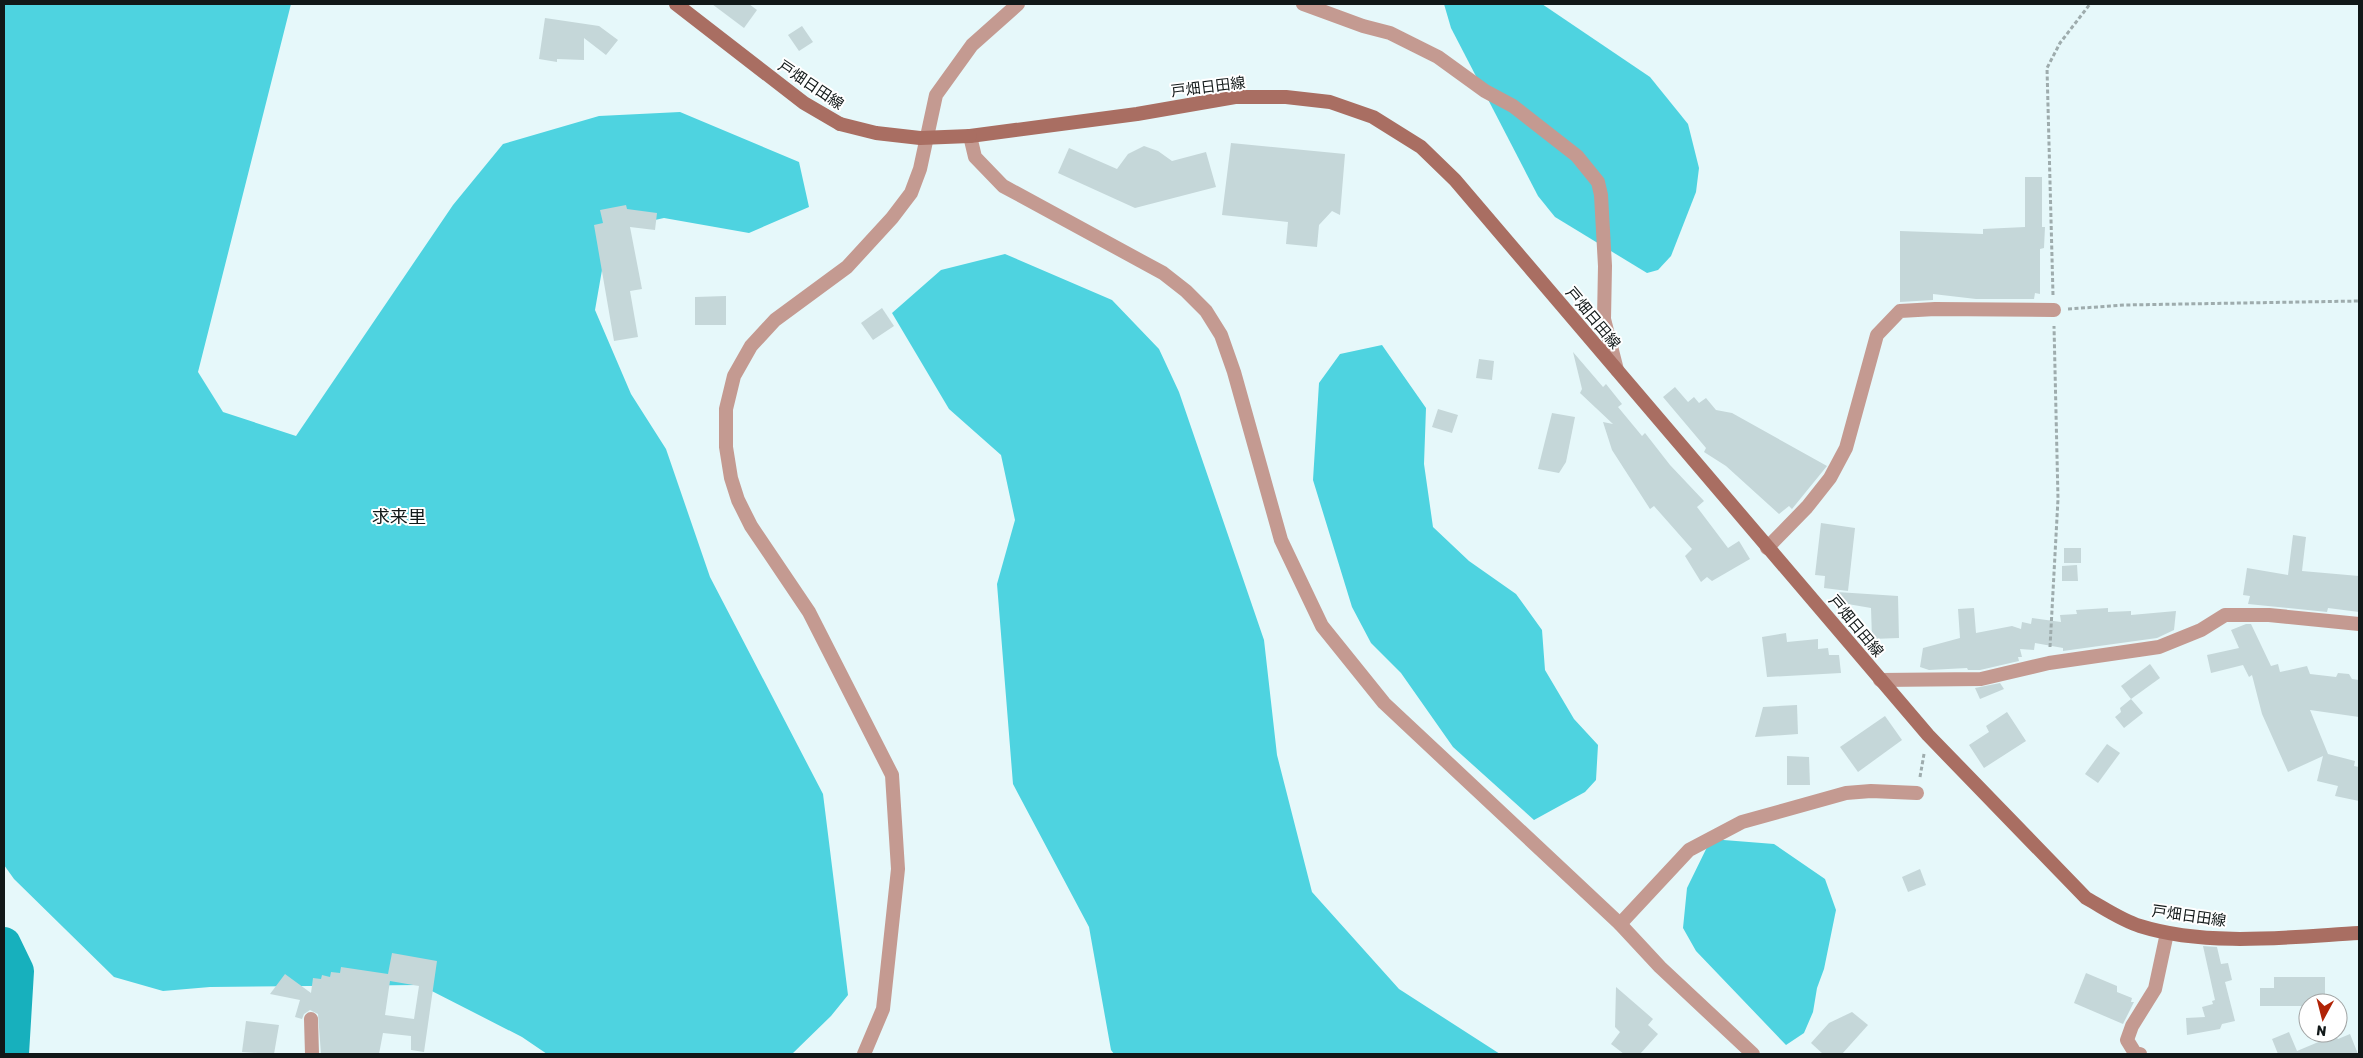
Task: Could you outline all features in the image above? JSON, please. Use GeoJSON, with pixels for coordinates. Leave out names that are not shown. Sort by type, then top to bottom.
{"type":"FeatureCollection","features":[{"type":"Feature","properties":{"kind":"main road","name":"戸畑日田線"},"geometry":{"type":"LineString","coordinates":[[676,4],[804,103],[840,124],[876,133],[920,138],[970,136],[1136,114],[1235,97],[1286,97],[1330,102],[1373,117],[1421,147],[1455,180],[1928,735],[2086,898],[2114,915],[2167,933],[2245,939],[2359,933]]}},
{"type":"Feature","properties":{"kind":"street"},"geometry":{"type":"LineString","coordinates":[[864,1054],[883,1009],[898,869],[892,775],[809,612],[751,526],[738,500],[731,478],[726,447],[726,409],[734,376],[751,346],[775,320],[847,267],[871,243],[897,212],[910,193],[920,169],[936,95],[972,45],[1018,4]]}},
{"type":"Feature","properties":{"kind":"street"},"geometry":{"type":"LineString","coordinates":[[1302,4],[1362,26],[1390,33],[1438,57],[1485,91],[1513,106],[1576,156],[1598,182],[1601,195],[1605,266],[1604,319],[1617,370]]}},
{"type":"Feature","properties":{"kind":"street"},"geometry":{"type":"LineString","coordinates":[[970,136],[975,158],[1003,186],[1163,273],[1186,291],[1206,311],[1221,335],[1234,372],[1281,540],[1322,626],[1384,703],[1620,924],[1660,967],[1753,1054]]}},
{"type":"Feature","properties":{"kind":"street"},"geometry":{"type":"LineString","coordinates":[[1767,548],[1807,507],[1830,478],[1846,448],[1877,335],[1900,311],[1935,309],[2054,310]]}},
{"type":"Feature","properties":{"kind":"street"},"geometry":{"type":"LineString","coordinates":[[1880,680],[1981,679],[2049,663],[2159,647],[2201,630],[2225,615],[2269,615],[2359,624]]}},
{"type":"Feature","properties":{"kind":"street"},"geometry":{"type":"LineString","coordinates":[[1620,924],[1689,850],[1742,822],[1846,793],[1871,790],[1917,793]]}},
{"type":"Feature","properties":{"kind":"street"},"geometry":{"type":"LineString","coordinates":[[2140,1054],[2135,1053],[2127,1040],[2132,1026],[2155,989],[2167,933]]}},
{"type":"Feature","properties":{"kind":"street"},"geometry":{"type":"LineString","coordinates":[[311,1019],[312,1054]]}},
{"type":"Feature","properties":{"kind":"path"},"geometry":{"type":"LineString","coordinates":[[2049,663],[2058,498],[2047,68],[2060,43],[2090,4]]}},
{"type":"Feature","properties":{"kind":"path"},"geometry":{"type":"LineString","coordinates":[[2054,310],[2125,305],[2359,301]]}},
{"type":"Feature","properties":{"kind":"path"},"geometry":{"type":"LineString","coordinates":[[1917,793],[1928,735]]}},
{"type":"Feature","properties":{"kind":"shaded area"},"geometry":{"type":"Polygon","coordinates":[[[4,4],[291,4],[198,372],[223,412],[296,436],[453,205],[503,144],[599,116],[680,112],[799,162],[809,207],[749,233],[664,218],[609,230],[595,310],[631,394],[666,449],[710,577],[823,794],[848,995],[831,1016],[792,1054],[547,1054],[522,1037],[420,985],[210,987],[163,991],[114,977],[14,879],[4,865],[4,4]]]}},
{"type":"Feature","properties":{"kind":"shaded area"},"geometry":{"type":"Polygon","coordinates":[[[1444,4],[1542,4],[1650,77],[1688,124],[1699,168],[1696,192],[1671,256],[1658,270],[1647,273],[1555,217],[1538,196],[1451,28],[1444,4]]]}},
{"type":"Feature","properties":{"kind":"shaded area"},"geometry":{"type":"Polygon","coordinates":[[[1005,254],[1112,300],[1159,349],[1179,392],[1264,640],[1277,755],[1312,892],[1399,989],[1500,1054],[1114,1054],[1111,1050],[1089,927],[1013,784],[997,584],[1015,520],[1001,455],[949,409],[892,313],[941,270],[1005,254]]]}},
{"type":"Feature","properties":{"kind":"shaded area"},"geometry":{"type":"Polygon","coordinates":[[[1382,345],[1426,408],[1424,464],[1433,527],[1469,561],[1516,594],[1542,630],[1545,670],[1574,719],[1598,745],[1596,780],[1585,792],[1534,820],[1453,747],[1401,673],[1371,643],[1352,607],[1313,480],[1319,383],[1340,354],[1382,345]]]}},
{"type":"Feature","properties":{"kind":"shaded area"},"geometry":{"type":"Polygon","coordinates":[[[1711,839],[1774,844],[1825,879],[1836,910],[1824,969],[1817,988],[1813,1012],[1804,1033],[1786,1045],[1696,951],[1683,928],[1687,888],[1711,839]]]}},
{"type":"Feature","properties":{"kind":"building"},"geometry":{"type":"Polygon","coordinates":[[[712,4],[749,4],[757,10],[744,28],[712,4]]]}},
{"type":"Feature","properties":{"kind":"building"},"geometry":{"type":"Polygon","coordinates":[[[545,18],[599,26],[618,40],[606,55],[584,38],[584,60],[557,59],[557,62],[539,59],[545,18]]]}},
{"type":"Feature","properties":{"kind":"building"},"geometry":{"type":"Polygon","coordinates":[[[802,26],[813,42],[799,51],[788,35],[802,26]]]}},
{"type":"Feature","properties":{"kind":"building"},"geometry":{"type":"Polygon","coordinates":[[[1231,143],[1345,154],[1340,215],[1332,211],[1319,225],[1317,247],[1286,244],[1288,222],[1222,215],[1231,143]]]}},
{"type":"Feature","properties":{"kind":"building"},"geometry":{"type":"Polygon","coordinates":[[[1144,146],[1158,151],[1172,161],[1206,152],[1216,187],[1135,208],[1058,173],[1069,148],[1117,169],[1128,154],[1144,146]]]}},
{"type":"Feature","properties":{"kind":"building"},"geometry":{"type":"Polygon","coordinates":[[[2025,177],[2042,177],[2042,227],[2045,227],[2044,248],[2040,249],[2040,294],[2035,293],[2034,299],[1976,299],[1933,294],[1933,300],[1900,302],[1900,231],[1983,234],[1983,229],[2025,227],[2025,177]]]}},
{"type":"Feature","properties":{"kind":"building"},"geometry":{"type":"Polygon","coordinates":[[[626,205],[627,209],[657,213],[655,230],[630,227],[642,289],[630,291],[638,337],[614,341],[594,225],[603,223],[600,210],[626,205]]]}},
{"type":"Feature","properties":{"kind":"building"},"geometry":{"type":"Polygon","coordinates":[[[726,296],[726,325],[695,325],[695,297],[726,296]]]}},
{"type":"Feature","properties":{"kind":"building"},"geometry":{"type":"Polygon","coordinates":[[[882,308],[894,326],[873,340],[861,323],[882,308]]]}},
{"type":"Feature","properties":{"kind":"building"},"geometry":{"type":"Polygon","coordinates":[[[1573,352],[1603,387],[1606,384],[1622,404],[1618,407],[1642,436],[1645,433],[1670,465],[1704,501],[1697,507],[1728,548],[1739,541],[1750,559],[1712,581],[1707,577],[1701,582],[1685,556],[1692,549],[1654,506],[1650,509],[1612,450],[1603,422],[1613,424],[1580,393],[1582,389],[1573,352]]]}},
{"type":"Feature","properties":{"kind":"building"},"geometry":{"type":"Polygon","coordinates":[[[1479,359],[1494,361],[1492,380],[1476,378],[1479,359]]]}},
{"type":"Feature","properties":{"kind":"building"},"geometry":{"type":"Polygon","coordinates":[[[1675,387],[1688,402],[1694,397],[1699,403],[1706,398],[1716,410],[1732,413],[1827,466],[1792,509],[1789,506],[1779,514],[1726,466],[1704,452],[1706,448],[1663,397],[1675,387]]]}},
{"type":"Feature","properties":{"kind":"building"},"geometry":{"type":"Polygon","coordinates":[[[1438,409],[1458,415],[1452,433],[1432,427],[1438,409]]]}},
{"type":"Feature","properties":{"kind":"building"},"geometry":{"type":"Polygon","coordinates":[[[1552,413],[1575,417],[1566,462],[1559,473],[1538,469],[1552,413]]]}},
{"type":"Feature","properties":{"kind":"building"},"geometry":{"type":"Polygon","coordinates":[[[1821,523],[1855,528],[1848,591],[1824,588],[1825,576],[1815,575],[1821,523]]]}},
{"type":"Feature","properties":{"kind":"building"},"geometry":{"type":"Polygon","coordinates":[[[2293,535],[2306,537],[2302,571],[2359,576],[2359,612],[2328,608],[2327,612],[2248,604],[2250,596],[2243,595],[2247,568],[2288,575],[2293,535]]]}},
{"type":"Feature","properties":{"kind":"building"},"geometry":{"type":"Polygon","coordinates":[[[2064,548],[2081,548],[2081,563],[2064,563],[2064,548]]]}},
{"type":"Feature","properties":{"kind":"building"},"geometry":{"type":"Polygon","coordinates":[[[2077,565],[2078,581],[2062,581],[2062,566],[2077,565]]]}},
{"type":"Feature","properties":{"kind":"building"},"geometry":{"type":"Polygon","coordinates":[[[1837,592],[1898,596],[1899,638],[1872,639],[1871,608],[1836,602],[1837,592]]]}},
{"type":"Feature","properties":{"kind":"building"},"geometry":{"type":"Polygon","coordinates":[[[1974,608],[1976,633],[2012,626],[2021,629],[2022,622],[2031,624],[2032,618],[2061,622],[2060,615],[2077,614],[2076,610],[2108,608],[2108,612],[2131,611],[2131,615],[2176,611],[2174,630],[2157,638],[2063,651],[2063,648],[2035,643],[2034,650],[2020,649],[2022,657],[2018,657],[2019,661],[1980,670],[1968,670],[1967,668],[1929,670],[1920,667],[1923,648],[1960,638],[1958,609],[1974,608]]]}},
{"type":"Feature","properties":{"kind":"building"},"geometry":{"type":"Polygon","coordinates":[[[2251,624],[2271,666],[2278,664],[2280,672],[2307,666],[2310,674],[2336,677],[2338,673],[2349,674],[2352,679],[2359,680],[2359,717],[2310,710],[2328,754],[2355,761],[2354,766],[2359,767],[2359,801],[2335,796],[2338,786],[2317,781],[2323,756],[2288,772],[2262,714],[2252,675],[2249,677],[2243,665],[2211,673],[2207,655],[2239,648],[2231,630],[2251,624]]]}},
{"type":"Feature","properties":{"kind":"building"},"geometry":{"type":"Polygon","coordinates":[[[1786,633],[1787,642],[1818,639],[1818,649],[1828,648],[1829,655],[1839,655],[1841,673],[1767,677],[1762,637],[1786,633]]]}},
{"type":"Feature","properties":{"kind":"building"},"geometry":{"type":"Polygon","coordinates":[[[2150,664],[2160,678],[2131,699],[2121,686],[2150,664]]]}},
{"type":"Feature","properties":{"kind":"building"},"geometry":{"type":"Polygon","coordinates":[[[2000,683],[2004,689],[1980,699],[1975,688],[2000,683]]]}},
{"type":"Feature","properties":{"kind":"building"},"geometry":{"type":"Polygon","coordinates":[[[2131,699],[2143,713],[2124,728],[2115,717],[2121,712],[2120,708],[2131,699]]]}},
{"type":"Feature","properties":{"kind":"building"},"geometry":{"type":"Polygon","coordinates":[[[1797,705],[1798,734],[1755,737],[1763,707],[1797,705]]]}},
{"type":"Feature","properties":{"kind":"building"},"geometry":{"type":"Polygon","coordinates":[[[2007,712],[2026,741],[1984,768],[1969,745],[1989,732],[1986,726],[2007,712]]]}},
{"type":"Feature","properties":{"kind":"building"},"geometry":{"type":"Polygon","coordinates":[[[1885,716],[1902,740],[1858,772],[1840,747],[1885,716]]]}},
{"type":"Feature","properties":{"kind":"building"},"geometry":{"type":"Polygon","coordinates":[[[2107,744],[2120,753],[2098,783],[2085,774],[2107,744]]]}},
{"type":"Feature","properties":{"kind":"building"},"geometry":{"type":"Polygon","coordinates":[[[1787,756],[1809,757],[1810,785],[1787,785],[1787,756]]]}},
{"type":"Feature","properties":{"kind":"building"},"geometry":{"type":"Polygon","coordinates":[[[1920,869],[1926,885],[1908,892],[1902,877],[1920,869]]]}},
{"type":"Feature","properties":{"kind":"building"},"geometry":{"type":"Polygon","coordinates":[[[2203,946],[2217,947],[2221,964],[2228,963],[2232,980],[2225,982],[2235,1021],[2222,1024],[2220,1029],[2187,1035],[2186,1018],[2205,1017],[2202,1007],[2213,1004],[2212,1001],[2215,1000],[2203,946]]]}},
{"type":"Feature","properties":{"kind":"building"},"geometry":{"type":"Polygon","coordinates":[[[392,953],[437,961],[424,1052],[411,1050],[411,1036],[383,1033],[379,1054],[321,1054],[318,1014],[310,1010],[304,1014],[302,1019],[295,1017],[300,1000],[270,994],[285,974],[311,993],[313,978],[321,979],[322,975],[330,977],[331,972],[340,973],[341,967],[388,974],[392,953]],[[390,981],[385,1015],[414,1019],[419,986],[390,981]]]}},
{"type":"Feature","properties":{"kind":"building"},"geometry":{"type":"Polygon","coordinates":[[[2086,973],[2117,986],[2117,992],[2132,998],[2131,1002],[2134,1002],[2123,1024],[2074,1003],[2086,973]]]}},
{"type":"Feature","properties":{"kind":"building"},"geometry":{"type":"Polygon","coordinates":[[[2274,977],[2325,977],[2325,993],[2298,993],[2298,1006],[2260,1006],[2260,988],[2274,988],[2274,977]]]}},
{"type":"Feature","properties":{"kind":"building"},"geometry":{"type":"Polygon","coordinates":[[[1616,987],[1653,1019],[1648,1025],[1658,1034],[1640,1054],[1624,1054],[1611,1044],[1620,1032],[1615,1027],[1616,987]]]}},
{"type":"Feature","properties":{"kind":"building"},"geometry":{"type":"Polygon","coordinates":[[[1852,1012],[1868,1025],[1842,1054],[1823,1054],[1811,1043],[1829,1023],[1852,1012]]]}},
{"type":"Feature","properties":{"kind":"building"},"geometry":{"type":"Polygon","coordinates":[[[246,1021],[279,1025],[274,1054],[242,1052],[246,1021]]]}},
{"type":"Feature","properties":{"kind":"building"},"geometry":{"type":"Polygon","coordinates":[[[2289,1032],[2297,1051],[2316,1043],[2348,1043],[2348,1035],[2350,1034],[2358,1054],[2278,1054],[2272,1039],[2289,1032]]]}},
{"type":"Feature","properties":{"kind":"waterway"},"geometry":{"type":"LineString","coordinates":[[4,944],[17,971],[12,1054]]}},
{"type":"Feature","properties":{"kind":"district","name":"求来里"},"geometry":{"type":"Point","coordinates":[399,517]}}]}
